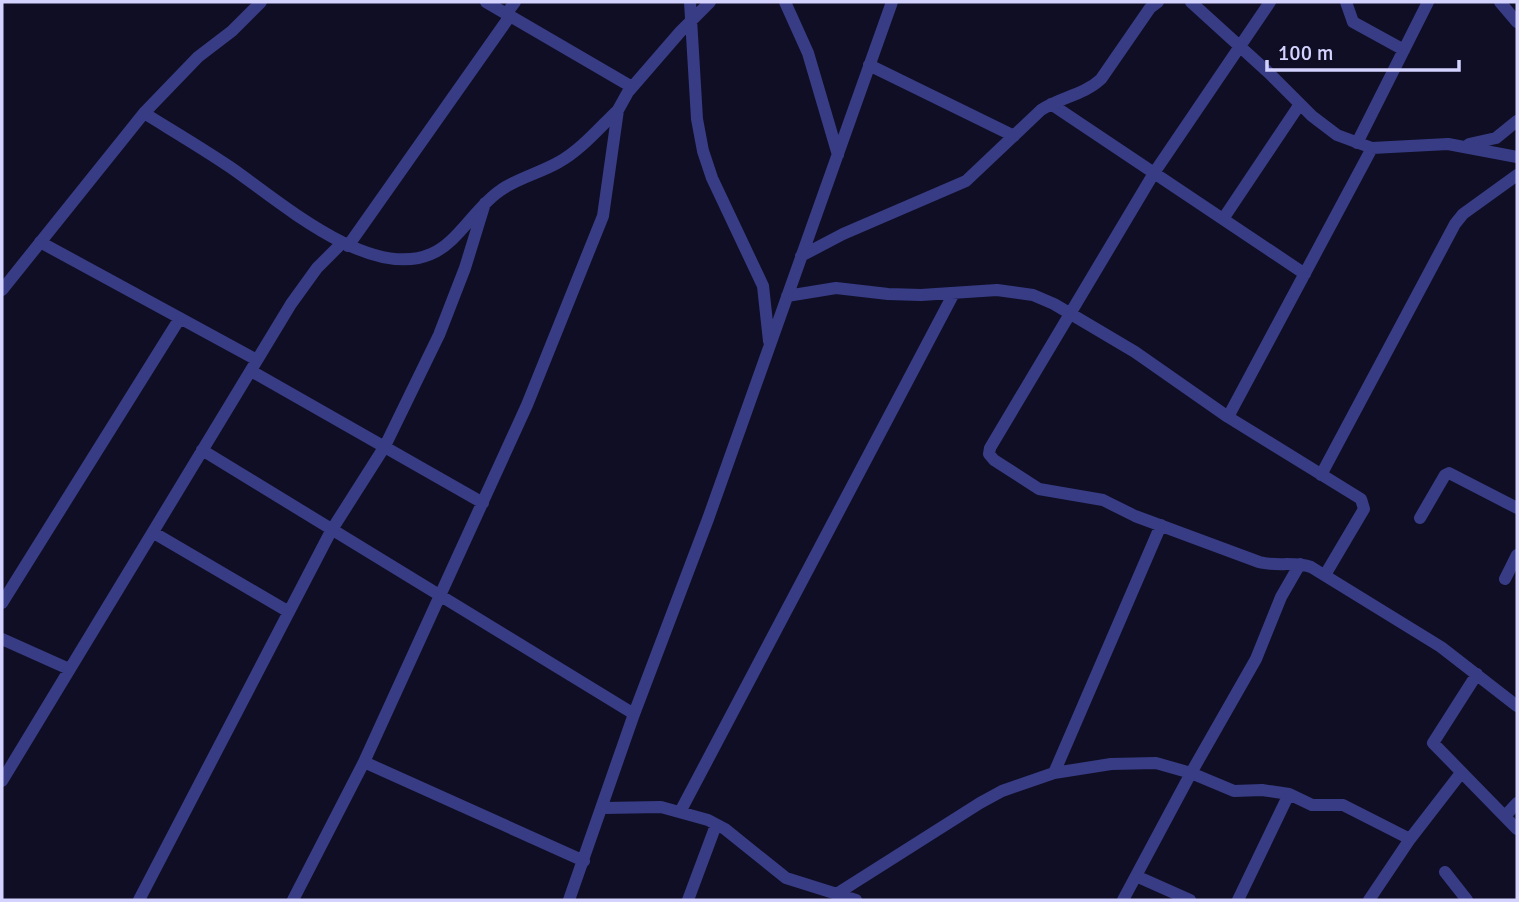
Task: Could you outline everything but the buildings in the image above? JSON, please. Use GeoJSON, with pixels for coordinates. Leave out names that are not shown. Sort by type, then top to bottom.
{"type":"FeatureCollection","features":[{"type":"Feature","properties":{"kind":"street"},"geometry":{"type":"LineString","coordinates":[[2,290],[144,113],[198,57],[232,31],[261,2]]}},
{"type":"Feature","properties":{"kind":"street"},"geometry":{"type":"LineString","coordinates":[[486,2],[632,87]]}},
{"type":"Feature","properties":{"kind":"street"},"geometry":{"type":"LineString","coordinates":[[2,781],[304,283],[345,244],[515,2]]}},
{"type":"Feature","properties":{"kind":"street"},"geometry":{"type":"LineString","coordinates":[[690,2],[697,119],[703,151],[712,178],[763,286],[770,345]]}},
{"type":"Feature","properties":{"kind":"street"},"geometry":{"type":"LineString","coordinates":[[144,113],[345,244],[365,252],[390,257],[422,257],[434,254],[445,246],[502,188],[570,155],[618,110],[632,87],[710,2]]}},
{"type":"Feature","properties":{"kind":"street"},"geometry":{"type":"LineString","coordinates":[[785,2],[808,53],[839,155]]}},
{"type":"Feature","properties":{"kind":"street"},"geometry":{"type":"LineString","coordinates":[[569,900],[892,2]]}},
{"type":"Feature","properties":{"kind":"street"},"geometry":{"type":"LineString","coordinates":[[801,256],[843,234],[967,181],[1051,104],[1093,86],[1101,79],[1150,8],[1158,2]]}},
{"type":"Feature","properties":{"kind":"street"},"geometry":{"type":"LineString","coordinates":[[1191,2],[1325,127],[1357,143],[1372,148],[1462,145],[1496,138],[1517,121]]}},
{"type":"Feature","properties":{"kind":"street"},"geometry":{"type":"LineString","coordinates":[[1270,2],[1154,173],[990,448],[989,454],[1039,489],[1103,500],[1259,562],[1270,565],[1300,564],[1325,575],[1441,646],[1517,706]]}},
{"type":"Feature","properties":{"kind":"street"},"geometry":{"type":"LineString","coordinates":[[1346,2],[1353,22],[1404,50]]}},
{"type":"Feature","properties":{"kind":"street"},"geometry":{"type":"LineString","coordinates":[[1357,143],[1428,2]]}},
{"type":"Feature","properties":{"kind":"street"},"geometry":{"type":"LineString","coordinates":[[1500,2],[1517,22]]}},
{"type":"Feature","properties":{"kind":"street"},"geometry":{"type":"LineString","coordinates":[[869,65],[1014,136]]}},
{"type":"Feature","properties":{"kind":"street"},"geometry":{"type":"LineString","coordinates":[[1051,104],[1305,274]]}},
{"type":"Feature","properties":{"kind":"street"},"geometry":{"type":"LineString","coordinates":[[1223,219],[1300,104]]}},
{"type":"Feature","properties":{"kind":"street"},"geometry":{"type":"LineString","coordinates":[[293,900],[363,762],[527,405],[603,216],[618,110]]}},
{"type":"Feature","properties":{"kind":"street"},"geometry":{"type":"LineString","coordinates":[[1462,145],[1517,157]]}},
{"type":"Feature","properties":{"kind":"street"},"geometry":{"type":"LineString","coordinates":[[1228,417],[1372,148]]}},
{"type":"Feature","properties":{"kind":"street"},"geometry":{"type":"LineString","coordinates":[[1321,475],[1455,224],[1463,214],[1517,175]]}},
{"type":"Feature","properties":{"kind":"street"},"geometry":{"type":"LineString","coordinates":[[139,900],[331,531],[385,446],[439,335],[465,268],[485,203]]}},
{"type":"Feature","properties":{"kind":"street"},"geometry":{"type":"LineString","coordinates":[[40,242],[180,317],[385,446],[483,503]]}},
{"type":"Feature","properties":{"kind":"street"},"geometry":{"type":"LineString","coordinates":[[787,296],[836,288],[888,294],[997,290],[1033,295],[1070,314],[1135,352],[1228,417],[1363,503],[1364,509],[1325,575]]}},
{"type":"Feature","properties":{"kind":"street"},"geometry":{"type":"LineString","coordinates":[[680,812],[954,293]]}},
{"type":"Feature","properties":{"kind":"street"},"geometry":{"type":"LineString","coordinates":[[2,603],[180,317]]}},
{"type":"Feature","properties":{"kind":"street"},"geometry":{"type":"LineString","coordinates":[[202,450],[635,714]]}},
{"type":"Feature","properties":{"kind":"street"},"geometry":{"type":"LineString","coordinates":[[1420,518],[1448,473],[1517,508]]}},
{"type":"Feature","properties":{"kind":"street"},"geometry":{"type":"LineString","coordinates":[[1054,773],[1161,525]]}},
{"type":"Feature","properties":{"kind":"street"},"geometry":{"type":"LineString","coordinates":[[154,533],[289,612]]}},
{"type":"Feature","properties":{"kind":"street"},"geometry":{"type":"LineString","coordinates":[[1505,579],[1517,555]]}},
{"type":"Feature","properties":{"kind":"street"},"geometry":{"type":"LineString","coordinates":[[1123,900],[1256,659],[1277,605],[1300,564]]}},
{"type":"Feature","properties":{"kind":"street"},"geometry":{"type":"LineString","coordinates":[[2,639],[69,669]]}},
{"type":"Feature","properties":{"kind":"street"},"geometry":{"type":"LineString","coordinates":[[1477,674],[1434,740],[1436,747],[1517,829]]}},
{"type":"Feature","properties":{"kind":"street"},"geometry":{"type":"LineString","coordinates":[[363,762],[584,861]]}},
{"type":"Feature","properties":{"kind":"street"},"geometry":{"type":"LineString","coordinates":[[838,893],[980,803],[1012,787],[1054,773],[1111,764],[1156,763],[1191,773],[1234,791],[1262,790],[1289,794],[1312,805],[1343,805],[1410,839]]}},
{"type":"Feature","properties":{"kind":"street"},"geometry":{"type":"LineString","coordinates":[[1369,900],[1410,839],[1461,773]]}},
{"type":"Feature","properties":{"kind":"street"},"geometry":{"type":"LineString","coordinates":[[1238,900],[1289,794]]}},
{"type":"Feature","properties":{"kind":"street"},"geometry":{"type":"LineString","coordinates":[[1504,817],[1517,803]]}},
{"type":"Feature","properties":{"kind":"street"},"geometry":{"type":"LineString","coordinates":[[603,808],[661,807],[716,825],[725,829],[786,878],[856,900]]}},
{"type":"Feature","properties":{"kind":"street"},"geometry":{"type":"LineString","coordinates":[[688,900],[716,825]]}},
{"type":"Feature","properties":{"kind":"street"},"geometry":{"type":"LineString","coordinates":[[1445,872],[1467,900]]}},
{"type":"Feature","properties":{"kind":"street"},"geometry":{"type":"LineString","coordinates":[[1136,876],[1190,900]]}}]}
